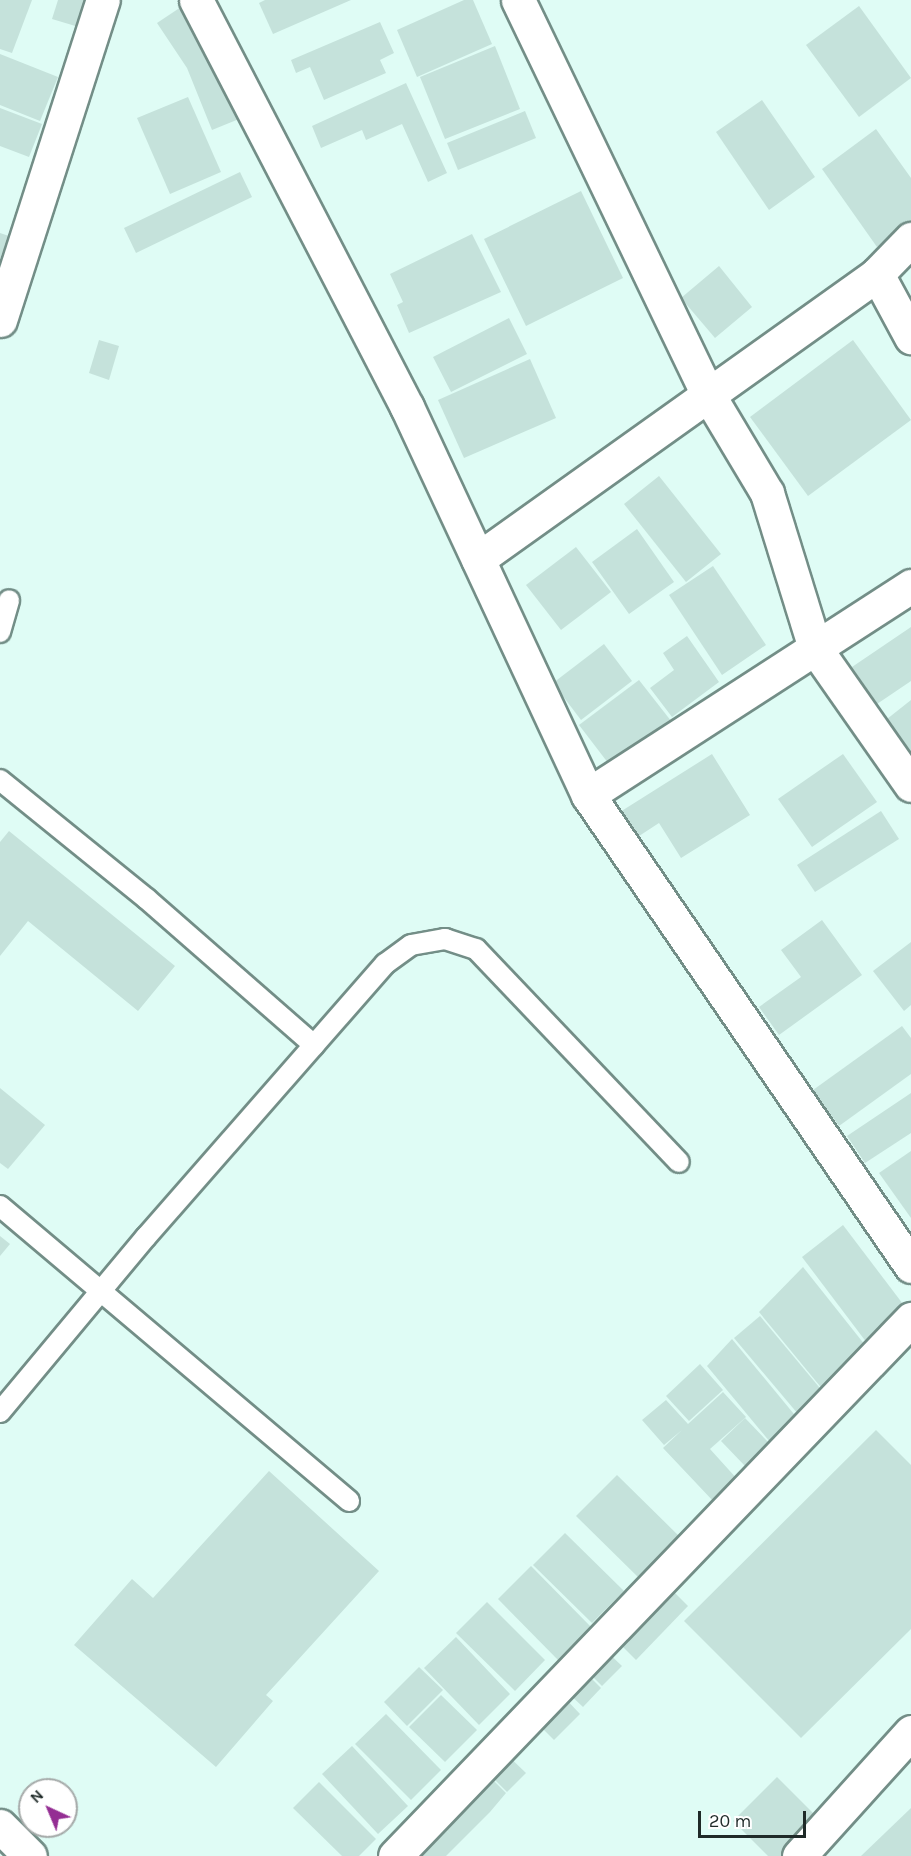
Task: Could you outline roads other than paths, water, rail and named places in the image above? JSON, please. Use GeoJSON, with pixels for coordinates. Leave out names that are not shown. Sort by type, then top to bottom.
{"type":"FeatureCollection","features":[{"type":"Feature","properties":{"kind":"street"},"geometry":{"type":"LineString","coordinates":[[0,320],[103,0]]}},
{"type":"Feature","properties":{"kind":"street"},"geometry":{"type":"LineString","coordinates":[[196,0],[407,407],[588,795],[911,1266]]}},
{"type":"Feature","properties":{"kind":"street"},"geometry":{"type":"LineString","coordinates":[[518,0],[709,396],[767,493],[815,648],[911,785]]}},
{"type":"Feature","properties":{"kind":"street"},"geometry":{"type":"LineString","coordinates":[[478,559],[877,274],[911,239]]}},
{"type":"Feature","properties":{"kind":"street"},"geometry":{"type":"LineString","coordinates":[[877,274],[911,337]]}},
{"type":"Feature","properties":{"kind":"street"},"geometry":{"type":"LineString","coordinates":[[588,795],[911,586]]}},
{"type":"Feature","properties":{"kind":"street"},"geometry":{"type":"LineString","coordinates":[[395,1856],[911,1319]]}},
{"type":"Feature","properties":{"kind":"street"},"geometry":{"type":"LineString","coordinates":[[798,1856],[911,1732]]}},
{"type":"Feature","properties":{"kind":"street"},"geometry":{"type":"LineString","coordinates":[[0,1826],[30,1856]]}},
{"type":"Feature","properties":{"kind":"lane"},"geometry":{"type":"LineString","coordinates":[[0,632],[9,600]]}},
{"type":"Feature","properties":{"kind":"lane"},"geometry":{"type":"LineString","coordinates":[[0,780],[147,899],[314,1045]]}},
{"type":"Feature","properties":{"kind":"lane"},"geometry":{"type":"LineString","coordinates":[[0,1412],[385,964],[411,945],[445,939],[476,949],[679,1162]]}},
{"type":"Feature","properties":{"kind":"lane"},"geometry":{"type":"LineString","coordinates":[[0,1206],[104,1290],[349,1501]]}}]}
